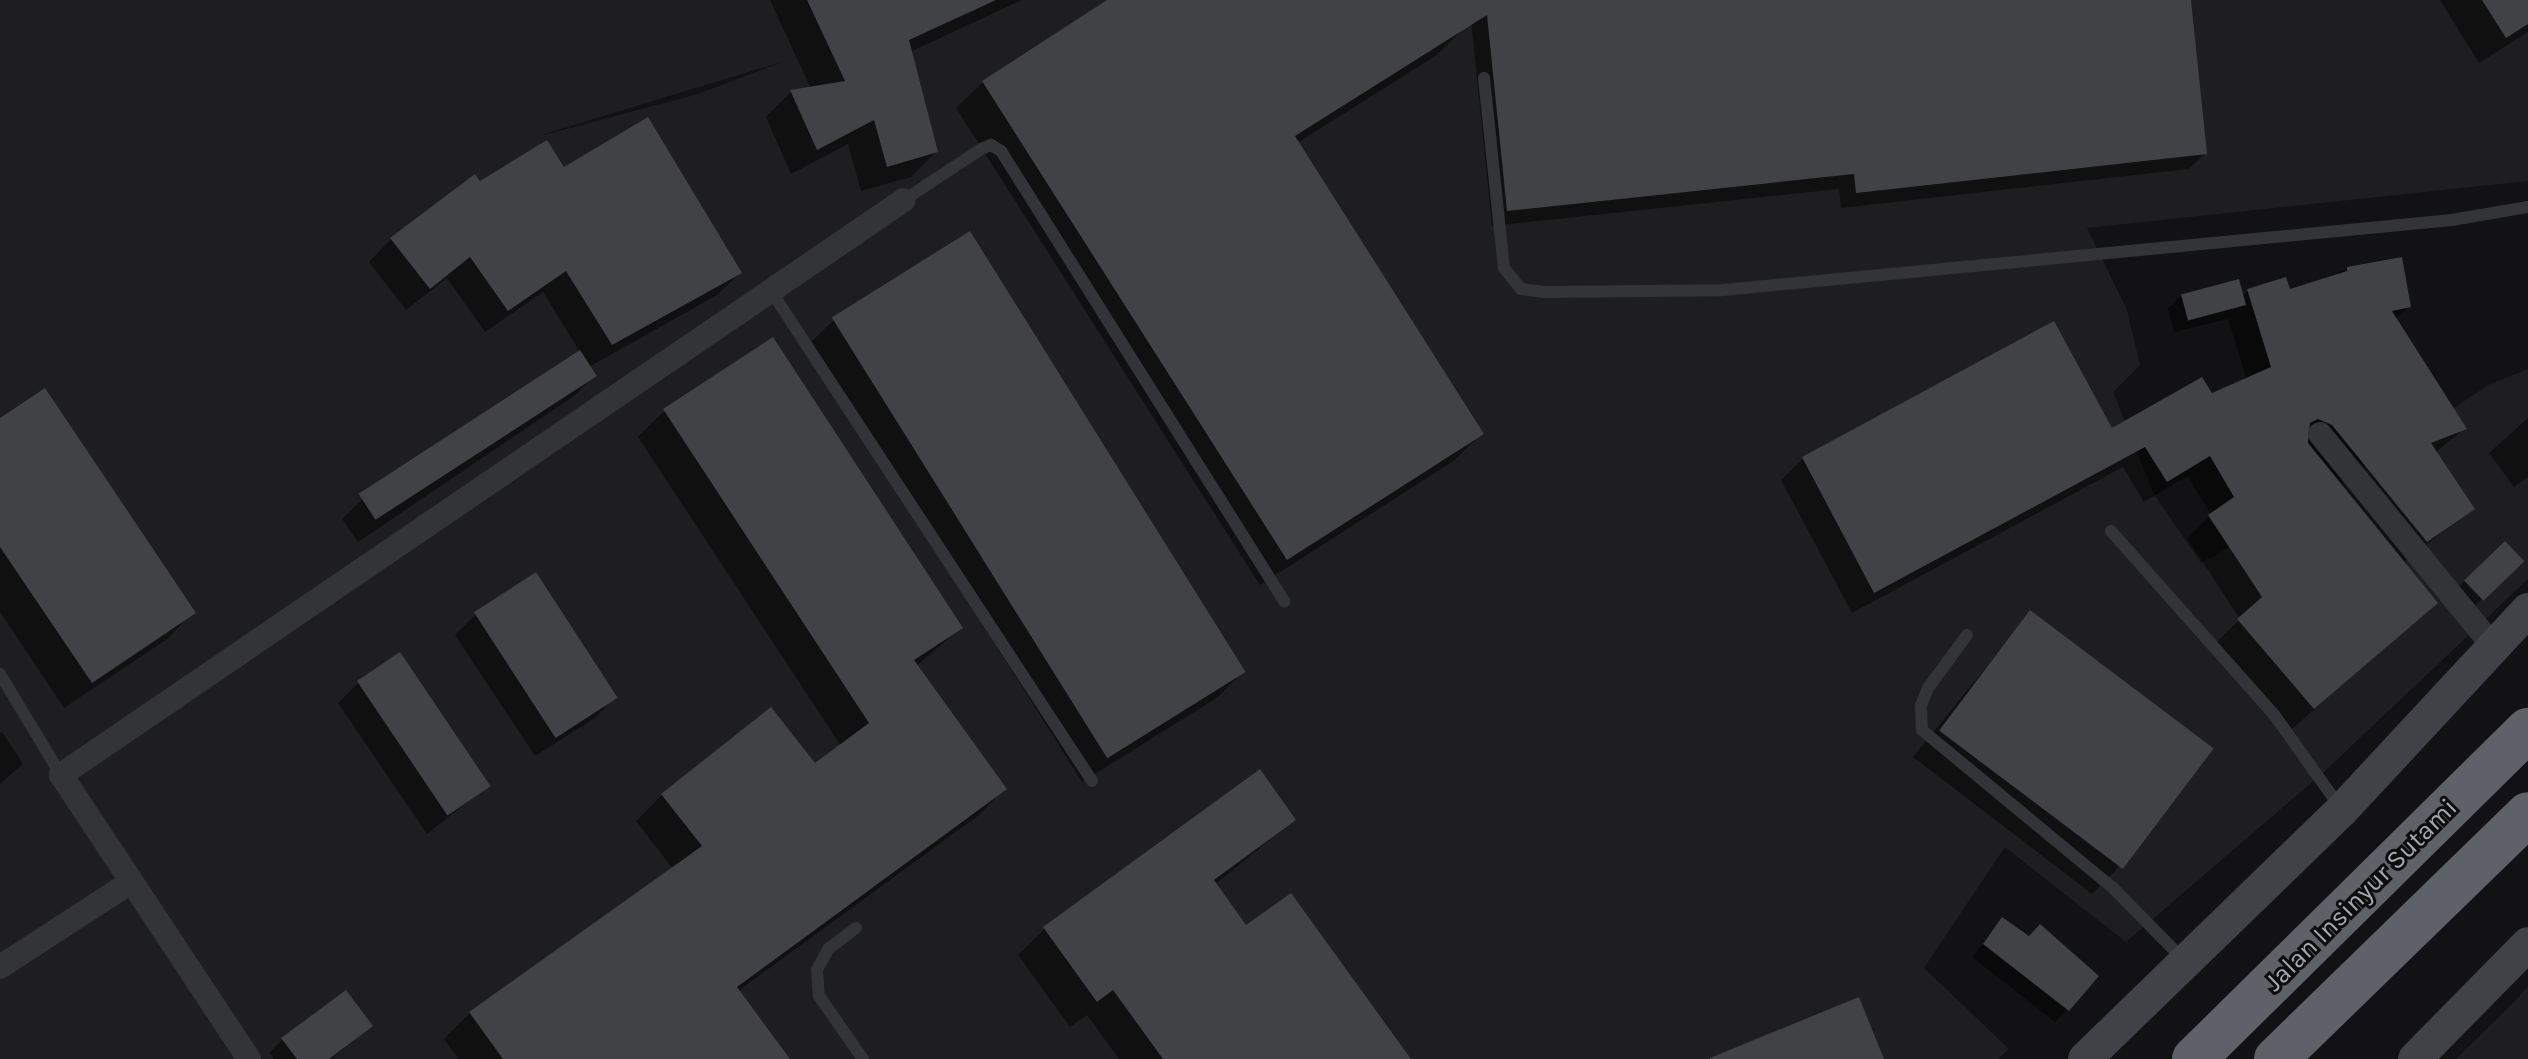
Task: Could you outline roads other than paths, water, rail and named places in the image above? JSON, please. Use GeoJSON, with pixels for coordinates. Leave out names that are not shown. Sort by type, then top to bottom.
{"type":"FeatureCollection","features":[{"type":"Feature","properties":{"kind":"highway","name":"Jalan Insinyur Sutami"},"geometry":{"type":"LineString","coordinates":[[2194,1059],[2528,730]]}},
{"type":"Feature","properties":{"kind":"highway"},"geometry":{"type":"LineString","coordinates":[[2276,1059],[2528,814]]}},
{"type":"Feature","properties":{"kind":"street"},"geometry":{"type":"LineString","coordinates":[[249,1059],[61,775],[773,294],[904,200]]}},
{"type":"Feature","properties":{"kind":"street"},"geometry":{"type":"LineString","coordinates":[[2320,434],[2492,645]]}},
{"type":"Feature","properties":{"kind":"street"},"geometry":{"type":"LineString","coordinates":[[2085,1059],[2342,810],[2492,645],[2528,610]]}},
{"type":"Feature","properties":{"kind":"street"},"geometry":{"type":"LineString","coordinates":[[0,967],[131,882]]}},
{"type":"Feature","properties":{"kind":"street"},"geometry":{"type":"LineString","coordinates":[[2415,1059],[2528,944]]}},
{"type":"Feature","properties":{"kind":"lane"},"geometry":{"type":"LineString","coordinates":[[1484,78],[1504,268],[1521,289],[1545,292],[1723,290],[2391,226],[2528,207]]}},
{"type":"Feature","properties":{"kind":"lane"},"geometry":{"type":"LineString","coordinates":[[904,200],[981,149],[991,145],[1001,151],[1284,601]]}},
{"type":"Feature","properties":{"kind":"lane"},"geometry":{"type":"LineString","coordinates":[[773,294],[1092,781]]}},
{"type":"Feature","properties":{"kind":"lane"},"geometry":{"type":"LineString","coordinates":[[2111,531],[2275,716],[2342,810]]}},
{"type":"Feature","properties":{"kind":"lane"},"geometry":{"type":"LineString","coordinates":[[1967,635],[1928,688],[1921,705],[1922,730],[2113,888],[2186,961]]}},
{"type":"Feature","properties":{"kind":"lane"},"geometry":{"type":"LineString","coordinates":[[0,674],[61,775]]}},
{"type":"Feature","properties":{"kind":"lane"},"geometry":{"type":"LineString","coordinates":[[856,928],[829,948],[817,970],[819,996],[863,1059]]}}]}
